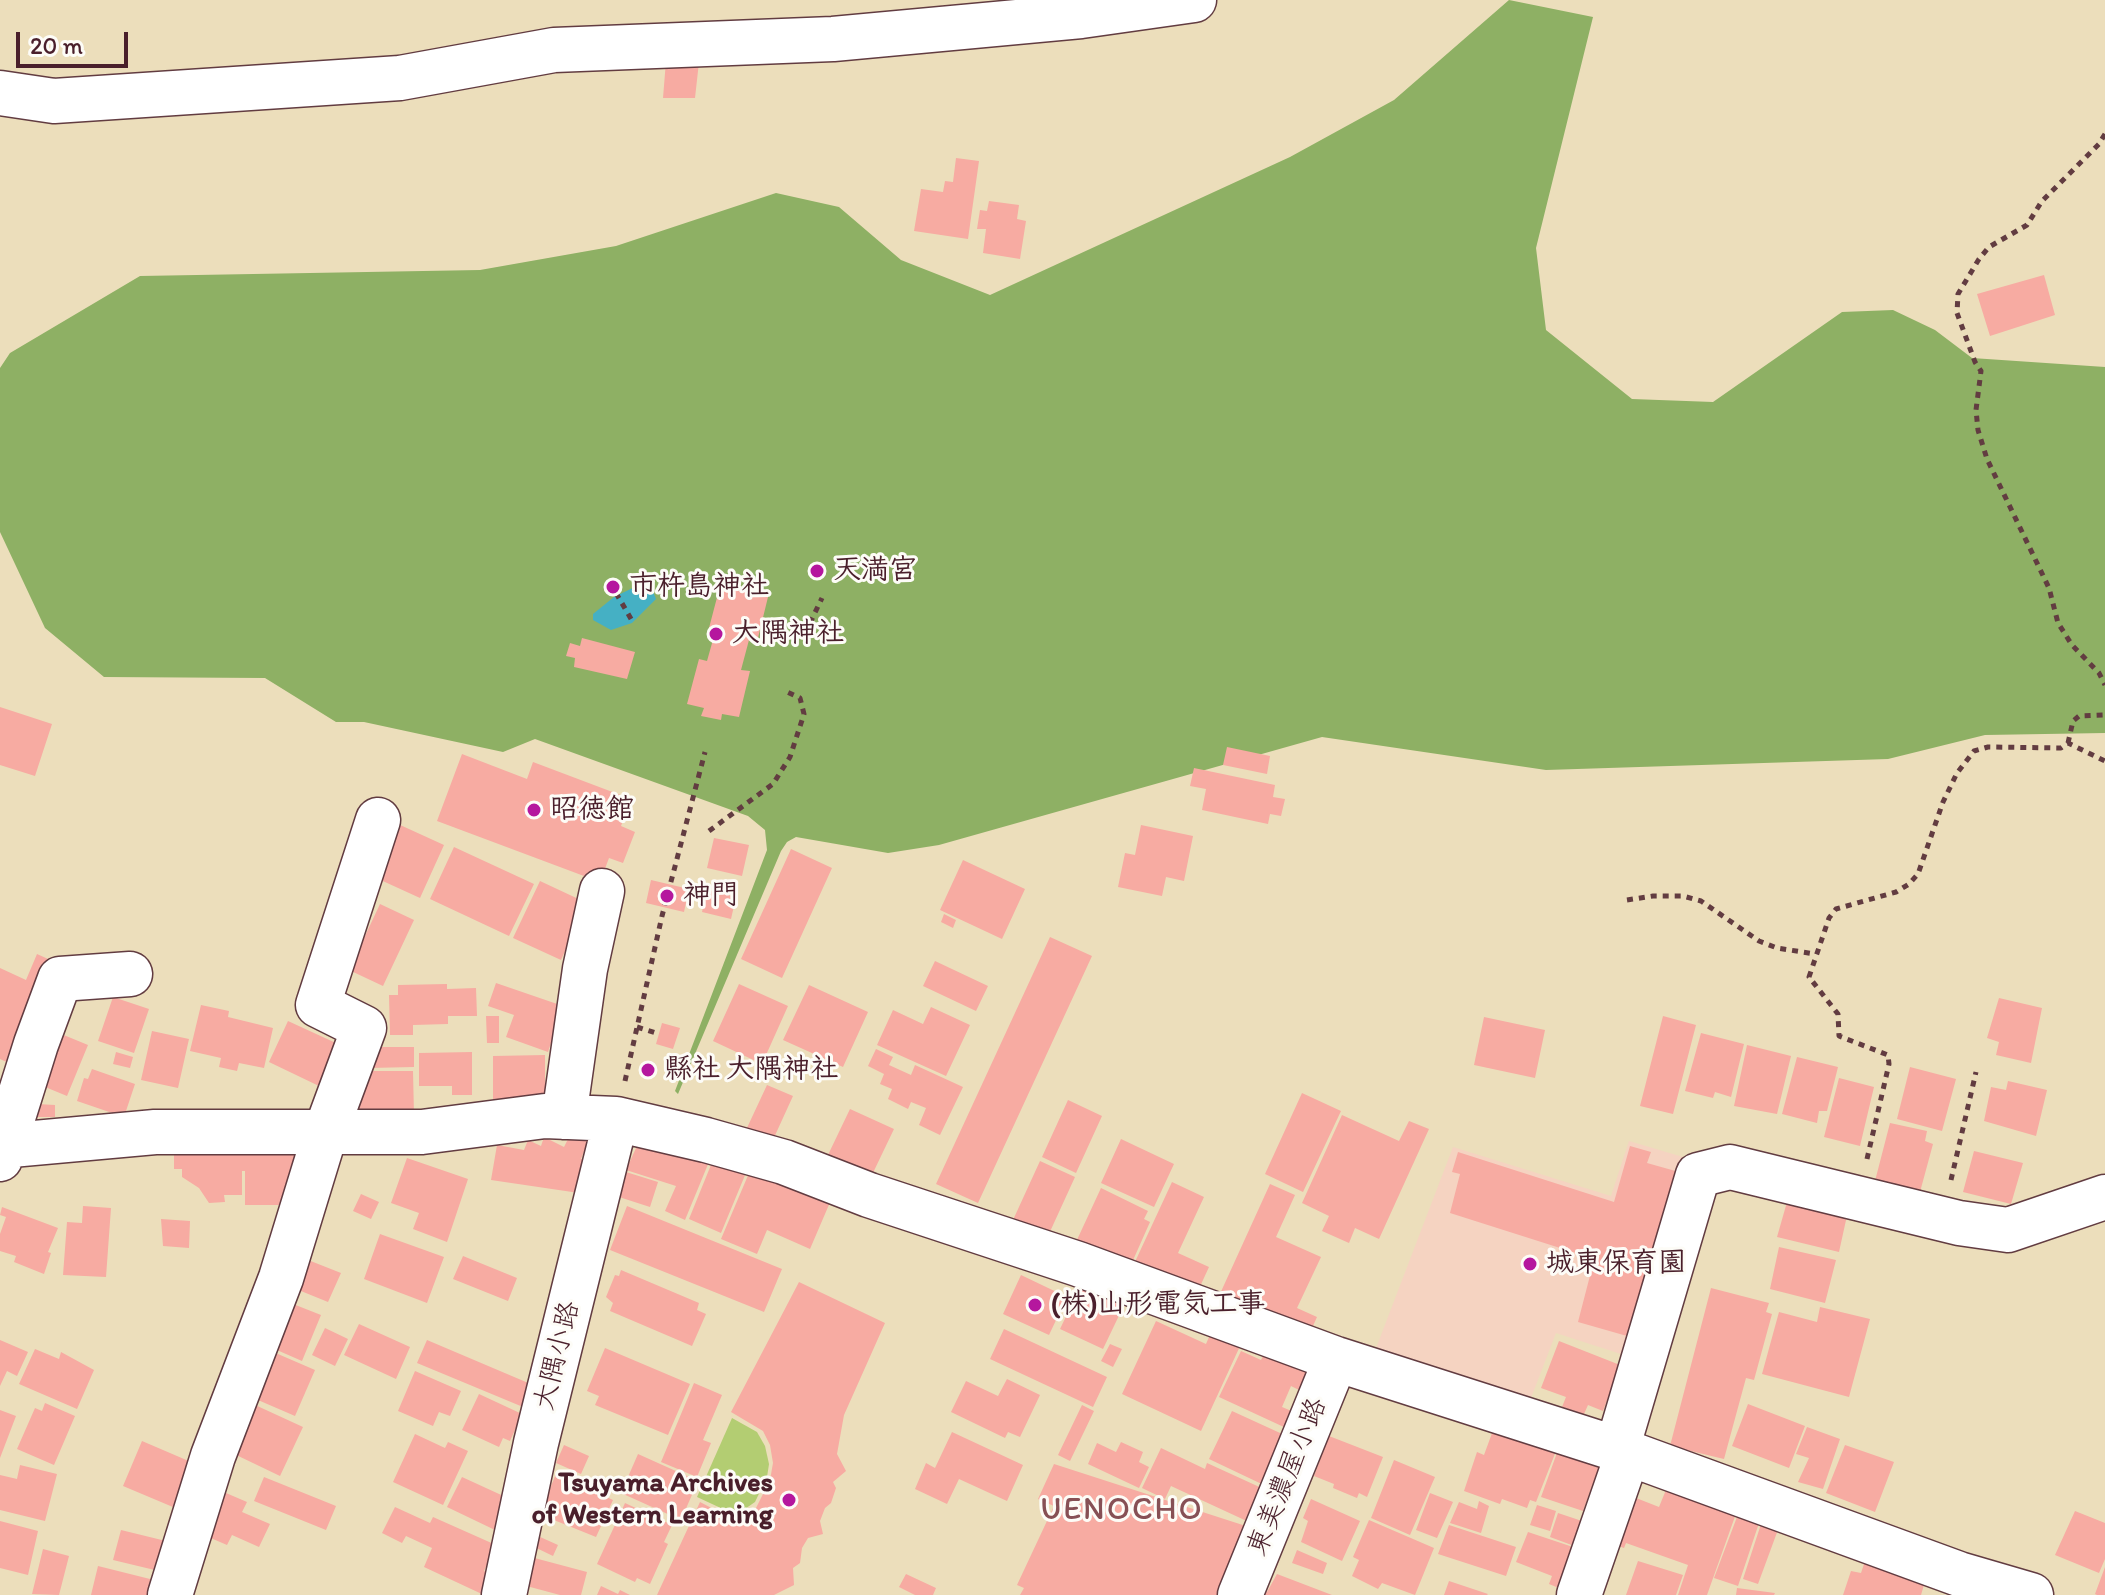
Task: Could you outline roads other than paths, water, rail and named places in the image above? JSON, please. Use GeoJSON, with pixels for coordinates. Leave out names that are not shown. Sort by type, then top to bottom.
{"type":"FeatureCollection","features":[{"type":"Feature","properties":{"kind":"street"},"geometry":{"type":"LineString","coordinates":[[0,93],[54,101],[400,78],[554,50],[833,39],[1081,16],[1194,0]]}},
{"type":"Feature","properties":{"kind":"street"},"geometry":{"type":"LineString","coordinates":[[170,1595],[213,1456],[281,1278],[326,1131],[364,1028],[318,1005],[378,820]]}},
{"type":"Feature","properties":{"kind":"street"},"geometry":{"type":"LineString","coordinates":[[564,1117],[585,969],[602,891]]}},
{"type":"Feature","properties":{"kind":"street"},"geometry":{"type":"LineString","coordinates":[[130,974],[60,979],[1,1151],[155,1132],[422,1132],[545,1116],[616,1119],[784,1162],[869,1195],[1078,1264],[1336,1359],[1622,1451],[1955,1584],[2031,1595]]}},
{"type":"Feature","properties":{"kind":"street","name":"大隅小路"},"geometry":{"type":"LineString","coordinates":[[504,1595],[536,1443],[616,1119]]}},
{"type":"Feature","properties":{"kind":"street"},"geometry":{"type":"LineString","coordinates":[[1579,1595],[1698,1175],[1730,1167],[1942,1219],[2008,1230],[2105,1197]]}},
{"type":"Feature","properties":{"kind":"street","name":"東美濃屋小路"},"geometry":{"type":"LineString","coordinates":[[1240,1595],[1336,1359]]}},
{"type":"Feature","properties":{"kind":"water"},"geometry":{"type":"Polygon","coordinates":[[[647,584],[652,589],[656,599],[632,623],[611,630],[593,620],[593,614],[614,597],[647,584]]]}},
{"type":"Feature","properties":{"kind":"place","name":"天満宮"},"geometry":{"type":"Point","coordinates":[817,571]}},
{"type":"Feature","properties":{"kind":"place","name":"市杵島神社"},"geometry":{"type":"Point","coordinates":[613,587]}},
{"type":"Feature","properties":{"kind":"place","name":"大隅神社"},"geometry":{"type":"Point","coordinates":[716,634]}},
{"type":"Feature","properties":{"kind":"place","name":"昭徳館"},"geometry":{"type":"Point","coordinates":[534,810]}},
{"type":"Feature","properties":{"kind":"place","name":"神門"},"geometry":{"type":"Point","coordinates":[667,896]}},
{"type":"Feature","properties":{"kind":"place","name":"縣社 大隅神社"},"geometry":{"type":"Point","coordinates":[648,1070]}},
{"type":"Feature","properties":{"kind":"place","name":"城東保育園"},"geometry":{"type":"Point","coordinates":[1530,1264]}},
{"type":"Feature","properties":{"kind":"place","name":"(株)山形電気工事"},"geometry":{"type":"Point","coordinates":[1035,1305]}},
{"type":"Feature","properties":{"kind":"place","name":"Tsuyama Archives of Western Learning"},"geometry":{"type":"Point","coordinates":[789,1500]}},
{"type":"Feature","properties":{"kind":"district","name":"UENOCHO"},"geometry":{"type":"Point","coordinates":[1122,1511]}}]}
